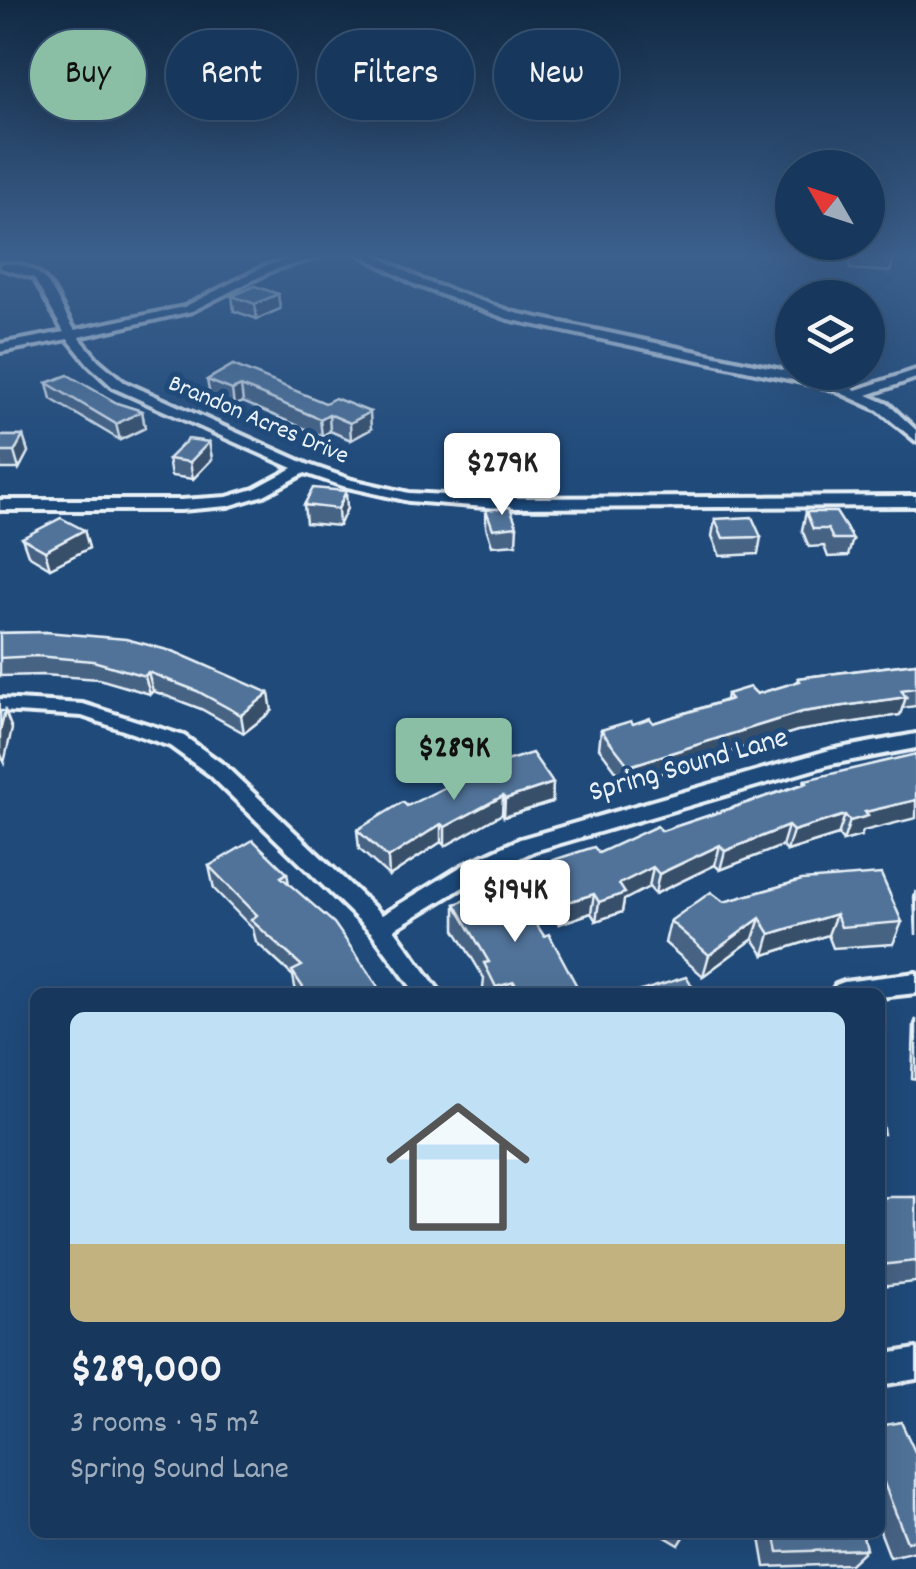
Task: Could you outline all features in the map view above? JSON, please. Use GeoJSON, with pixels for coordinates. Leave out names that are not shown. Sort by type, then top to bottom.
{"type":"FeatureCollection","features":[{"type":"Feature","properties":{"kind":"street","name":"Brandon Acres Drive"},"geometry":{"type":"LineString","coordinates":[[66,327],[95,368],[119,386],[304,468],[410,497],[498,502],[916,501]]}},
{"type":"Feature","properties":{"kind":"street"},"geometry":{"type":"LineString","coordinates":[[0,348],[109,327]]}},
{"type":"Feature","properties":{"kind":"street"},"geometry":{"type":"LineString","coordinates":[[566,327],[804,377],[883,407],[916,437]]}},
{"type":"Feature","properties":{"kind":"street"},"geometry":{"type":"LineString","coordinates":[[857,394],[916,374]]}},
{"type":"Feature","properties":{"kind":"street"},"geometry":{"type":"LineString","coordinates":[[0,505],[180,505],[228,500],[259,492],[304,468]]}},
{"type":"Feature","properties":{"kind":"street"},"geometry":{"type":"LineString","coordinates":[[0,705],[83,710],[178,741],[216,770],[380,927],[425,988]]}},
{"type":"Feature","properties":{"kind":"street","name":"Spring Sound Lane"},"geometry":{"type":"LineString","coordinates":[[380,927],[470,872],[527,845],[830,757],[916,741]]}},
{"type":"Feature","properties":{"kind":"street"},"geometry":{"type":"LineString","coordinates":[[873,988],[916,982]]}},
{"type":"Feature","properties":{"kind":"street"},"geometry":{"type":"LineString","coordinates":[[885,1369],[916,1364]]}},
{"type":"Feature","properties":{"kind":"building"},"geometry":{"type":"Polygon","coordinates":[[[233,365],[325,403],[335,398],[370,412],[350,423],[329,414],[320,419],[241,386],[232,390],[207,380],[233,365]]]}},
{"type":"Feature","properties":{"kind":"building"},"geometry":{"type":"Polygon","coordinates":[[[68,375],[117,403],[142,411],[116,424],[47,383],[68,375]]]}},
{"type":"Feature","properties":{"kind":"building"},"geometry":{"type":"Polygon","coordinates":[[[0,436],[23,436],[14,452],[0,452],[0,436]]]}},
{"type":"Feature","properties":{"kind":"building"},"geometry":{"type":"Polygon","coordinates":[[[188,439],[209,442],[190,462],[168,459],[188,439]]]}},
{"type":"Feature","properties":{"kind":"building"},"geometry":{"type":"Polygon","coordinates":[[[313,488],[346,491],[338,509],[304,505],[313,488]]]}},
{"type":"Feature","properties":{"kind":"building"},"geometry":{"type":"Polygon","coordinates":[[[510,507],[517,526],[493,529],[486,510],[510,507]]]}},
{"type":"Feature","properties":{"kind":"building"},"geometry":{"type":"Polygon","coordinates":[[[806,512],[836,512],[853,539],[833,539],[828,529],[813,529],[806,512]]]}},
{"type":"Feature","properties":{"kind":"building"},"geometry":{"type":"Polygon","coordinates":[[[752,517],[761,537],[723,538],[715,519],[752,517]]]}},
{"type":"Feature","properties":{"kind":"building"},"geometry":{"type":"Polygon","coordinates":[[[61,518],[84,530],[45,551],[22,538],[61,518]]]}},
{"type":"Feature","properties":{"kind":"building"},"geometry":{"type":"Polygon","coordinates":[[[46,632],[126,639],[175,652],[269,693],[241,715],[197,691],[148,672],[145,676],[93,661],[37,656],[0,658],[0,633],[46,632]]]}},
{"type":"Feature","properties":{"kind":"building"},"geometry":{"type":"Polygon","coordinates":[[[916,663],[916,688],[901,690],[906,697],[802,712],[629,766],[601,730],[650,718],[653,723],[731,699],[727,694],[750,687],[757,694],[800,681],[798,678],[916,663]]]}},
{"type":"Feature","properties":{"kind":"building"},"geometry":{"type":"Polygon","coordinates":[[[532,753],[553,783],[505,799],[503,796],[445,827],[441,824],[388,858],[357,830],[403,802],[407,806],[486,767],[532,753]]]}},
{"type":"Feature","properties":{"kind":"building"},"geometry":{"type":"Polygon","coordinates":[[[916,754],[916,800],[865,812],[868,816],[850,821],[845,815],[793,831],[788,826],[725,851],[720,845],[659,874],[653,867],[619,884],[625,893],[599,902],[594,894],[561,904],[538,865],[594,847],[599,853],[657,826],[662,831],[807,783],[805,780],[916,754]]]}},
{"type":"Feature","properties":{"kind":"building"},"geometry":{"type":"Polygon","coordinates":[[[253,840],[287,873],[281,877],[334,923],[378,988],[303,988],[292,971],[302,966],[251,920],[257,915],[209,866],[253,840]]]}},
{"type":"Feature","properties":{"kind":"building"},"geometry":{"type":"Polygon","coordinates":[[[881,874],[902,922],[841,927],[836,914],[770,934],[760,918],[709,955],[670,921],[711,892],[724,902],[802,880],[881,874]]]}},
{"type":"Feature","properties":{"kind":"building"},"geometry":{"type":"Polygon","coordinates":[[[499,888],[511,906],[522,902],[544,936],[549,934],[578,988],[517,988],[514,982],[496,987],[484,963],[489,962],[455,904],[499,888]]]}},
{"type":"Feature","properties":{"kind":"building"},"geometry":{"type":"Polygon","coordinates":[[[686,977],[693,988],[651,988],[686,977]]]}},
{"type":"Feature","properties":{"kind":"building"},"geometry":{"type":"Polygon","coordinates":[[[916,1197],[916,1261],[885,1264],[885,1198],[916,1197]]]}},
{"type":"Feature","properties":{"kind":"building"},"geometry":{"type":"Polygon","coordinates":[[[901,1422],[916,1454],[916,1540],[907,1542],[885,1486],[885,1425],[901,1422]]]}},
{"type":"Feature","properties":{"kind":"building"},"geometry":{"type":"Polygon","coordinates":[[[775,1538],[863,1538],[866,1549],[778,1552],[775,1538]]]}}]}
